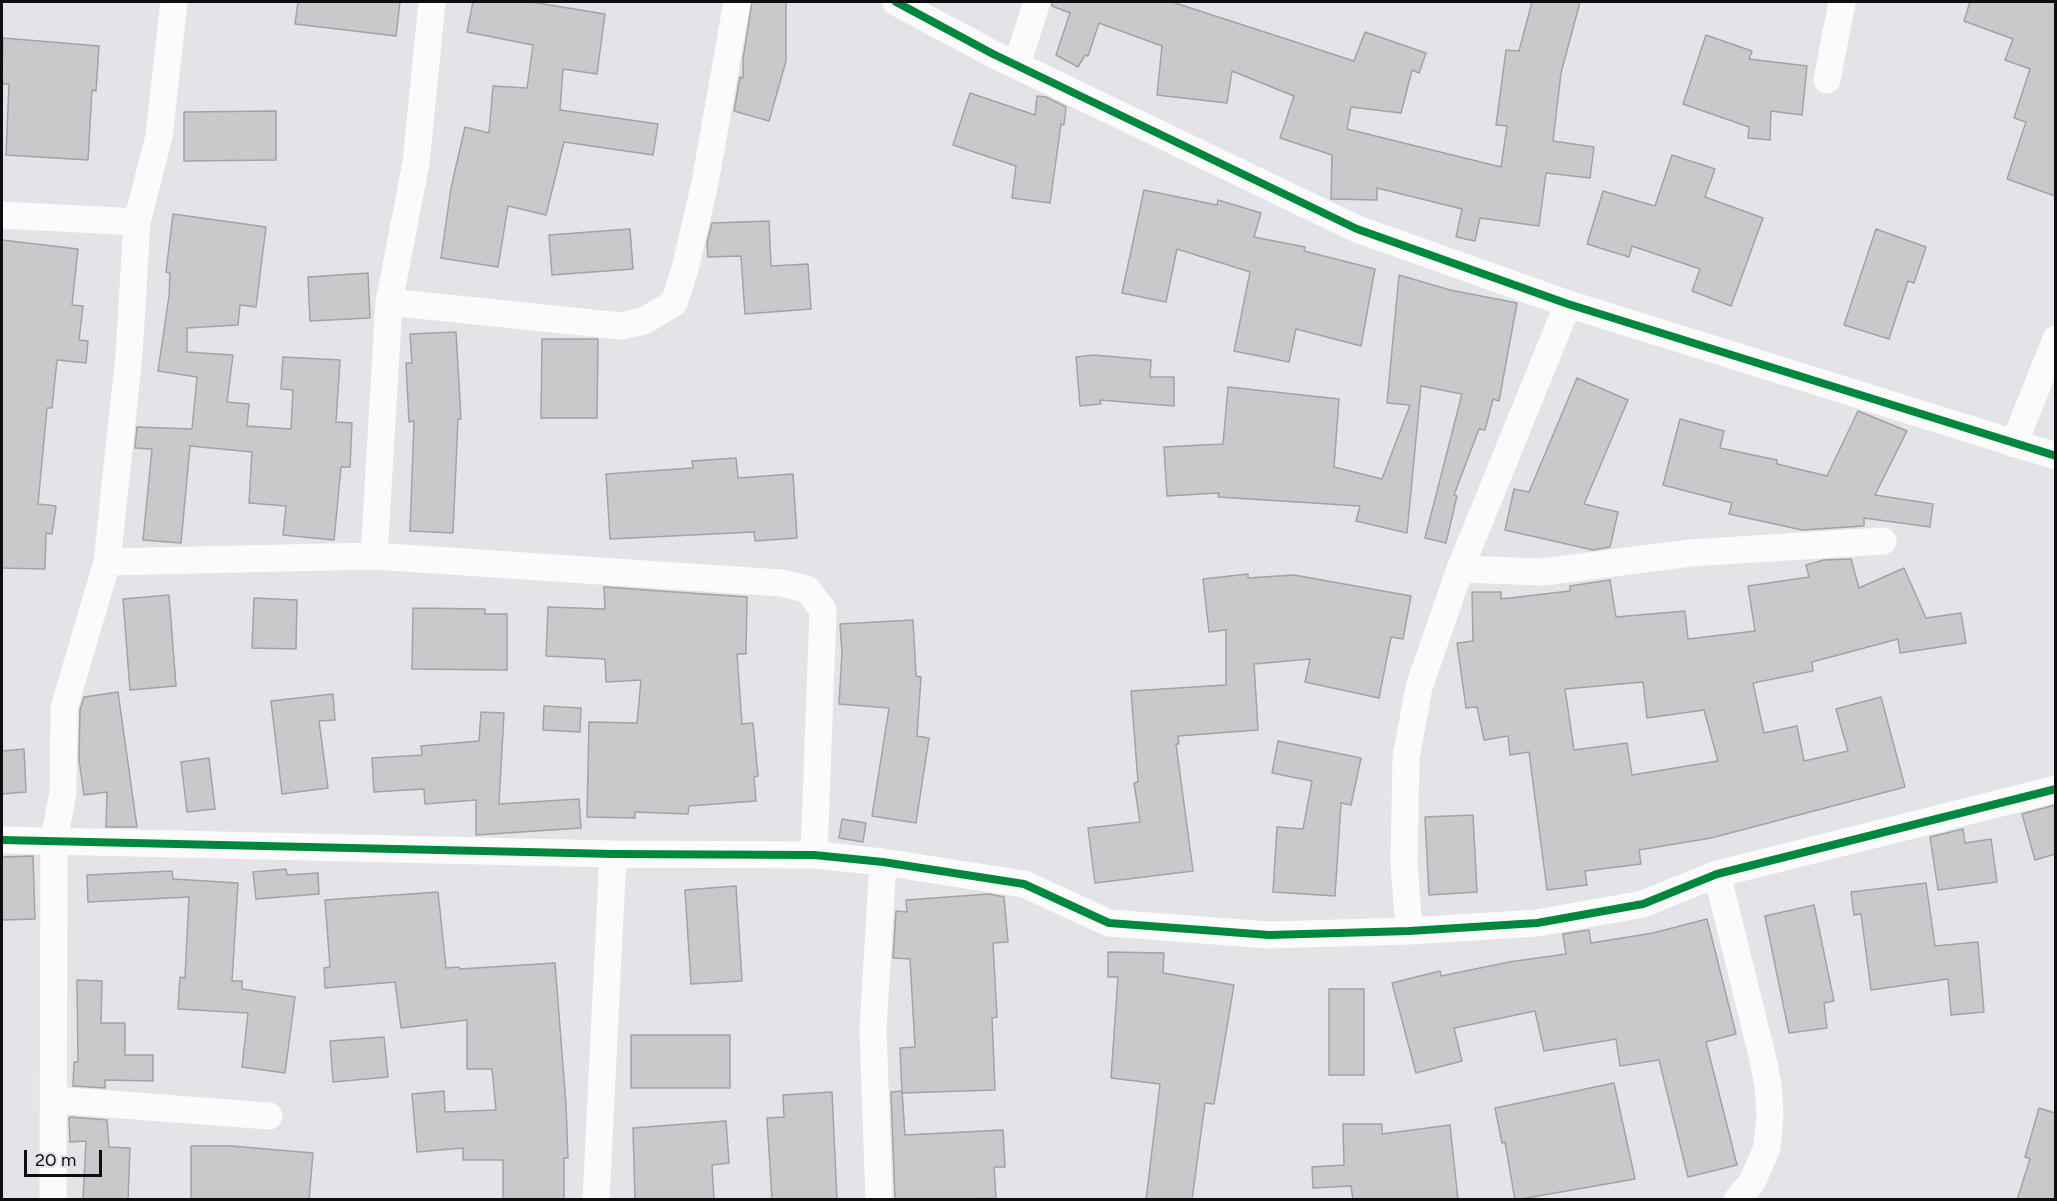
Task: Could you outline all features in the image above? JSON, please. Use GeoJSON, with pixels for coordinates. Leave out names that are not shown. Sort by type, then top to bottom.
{"type":"FeatureCollection","features":[{"type":"Feature","properties":{"kind":"street"},"geometry":{"type":"LineString","coordinates":[[53,1200],[54,840],[63,793],[64,708],[107,562],[129,355],[137,222],[159,136],[174,2]]}},
{"type":"Feature","properties":{"kind":"street"},"geometry":{"type":"LineString","coordinates":[[374,556],[389,302],[416,163],[432,2]]}},
{"type":"Feature","properties":{"kind":"street"},"geometry":{"type":"LineString","coordinates":[[389,302],[621,326],[644,321],[674,303],[685,269],[705,183],[737,2]]}},
{"type":"Feature","properties":{"kind":"street"},"geometry":{"type":"LineString","coordinates":[[896,2],[1269,189],[1357,229],[1568,304],[2055,456]]}},
{"type":"Feature","properties":{"kind":"street"},"geometry":{"type":"LineString","coordinates":[[1017,64],[1037,2]]}},
{"type":"Feature","properties":{"kind":"street"},"geometry":{"type":"LineString","coordinates":[[1827,80],[1842,2]]}},
{"type":"Feature","properties":{"kind":"street"},"geometry":{"type":"LineString","coordinates":[[2,215],[137,222]]}},
{"type":"Feature","properties":{"kind":"street"},"geometry":{"type":"LineString","coordinates":[[1409,932],[1404,863],[1406,758],[1419,687],[1460,569],[1568,304]]}},
{"type":"Feature","properties":{"kind":"street"},"geometry":{"type":"LineString","coordinates":[[2014,444],[2055,339]]}},
{"type":"Feature","properties":{"kind":"street"},"geometry":{"type":"LineString","coordinates":[[1460,569],[1543,572],[1690,553],[1883,541]]}},
{"type":"Feature","properties":{"kind":"street"},"geometry":{"type":"LineString","coordinates":[[107,562],[374,556],[781,583],[807,589],[824,610],[814,855]]}},
{"type":"Feature","properties":{"kind":"street"},"geometry":{"type":"LineString","coordinates":[[2,840],[613,854],[814,855],[883,861],[1024,884],[1069,902],[1109,923],[1269,935],[1409,932],[1537,923],[1643,904],[1716,874],[2055,789]]}},
{"type":"Feature","properties":{"kind":"street"},"geometry":{"type":"LineString","coordinates":[[596,1200],[613,854]]}},
{"type":"Feature","properties":{"kind":"street"},"geometry":{"type":"LineString","coordinates":[[879,1200],[873,1029],[883,861]]}},
{"type":"Feature","properties":{"kind":"street"},"geometry":{"type":"LineString","coordinates":[[1716,874],[1768,1085],[1770,1115],[1767,1148],[1752,1182],[1737,1200]]}},
{"type":"Feature","properties":{"kind":"street"},"geometry":{"type":"LineString","coordinates":[[55,1100],[269,1116]]}},
{"type":"Feature","properties":{"kind":"building"},"geometry":{"type":"Polygon","coordinates":[[[298,2],[400,2],[396,36],[295,24],[298,2]]]}},
{"type":"Feature","properties":{"kind":"building"},"geometry":{"type":"Polygon","coordinates":[[[473,2],[531,2],[605,14],[597,74],[563,69],[560,110],[658,124],[653,155],[564,142],[546,215],[508,206],[498,267],[441,258],[451,188],[465,127],[489,133],[493,86],[527,88],[533,45],[467,32],[473,2]]]}},
{"type":"Feature","properties":{"kind":"building"},"geometry":{"type":"Polygon","coordinates":[[[752,2],[786,2],[786,61],[769,121],[734,111],[740,77],[743,78],[743,59],[752,2]]]}},
{"type":"Feature","properties":{"kind":"building"},"geometry":{"type":"Polygon","coordinates":[[[1052,2],[1172,2],[1354,61],[1365,32],[1426,53],[1419,73],[1412,70],[1401,113],[1351,107],[1347,129],[1501,167],[1507,126],[1496,125],[1506,50],[1519,51],[1532,2],[1580,2],[1561,73],[1553,141],[1594,147],[1590,178],[1546,173],[1539,226],[1480,218],[1475,241],[1456,237],[1462,209],[1377,188],[1377,200],[1331,199],[1332,155],[1280,138],[1294,96],[1232,71],[1227,103],[1157,95],[1162,46],[1099,23],[1088,56],[1085,55],[1078,67],[1056,55],[1070,13],[1052,6],[1052,2]]]}},
{"type":"Feature","properties":{"kind":"building"},"geometry":{"type":"Polygon","coordinates":[[[1970,2],[2055,2],[2055,196],[2007,179],[2026,122],[2014,118],[2030,69],[2005,60],[2013,39],[1964,21],[1970,2]]]}},
{"type":"Feature","properties":{"kind":"building"},"geometry":{"type":"Polygon","coordinates":[[[1706,35],[1752,51],[1749,59],[1807,66],[1802,115],[1771,111],[1770,140],[1748,138],[1749,127],[1683,104],[1706,35]]]}},
{"type":"Feature","properties":{"kind":"building"},"geometry":{"type":"Polygon","coordinates":[[[3,38],[99,46],[96,91],[92,90],[88,160],[6,155],[9,84],[2,84],[3,38]]]}},
{"type":"Feature","properties":{"kind":"building"},"geometry":{"type":"Polygon","coordinates":[[[970,93],[1035,115],[1037,96],[1046,97],[1066,107],[1064,125],[1061,124],[1050,203],[1012,198],[1016,166],[953,145],[970,93]]]}},
{"type":"Feature","properties":{"kind":"building"},"geometry":{"type":"Polygon","coordinates":[[[276,111],[276,160],[184,161],[184,112],[276,111]]]}},
{"type":"Feature","properties":{"kind":"building"},"geometry":{"type":"Polygon","coordinates":[[[1672,155],[1715,169],[1705,197],[1763,218],[1731,306],[1692,291],[1700,269],[1632,246],[1629,257],[1587,244],[1603,191],[1655,206],[1672,155]]]}},
{"type":"Feature","properties":{"kind":"building"},"geometry":{"type":"Polygon","coordinates":[[[1144,190],[1217,205],[1218,200],[1261,213],[1254,237],[1305,247],[1304,251],[1375,269],[1361,346],[1296,329],[1289,362],[1234,351],[1250,272],[1177,249],[1166,302],[1122,293],[1144,190]]]}},
{"type":"Feature","properties":{"kind":"building"},"geometry":{"type":"Polygon","coordinates":[[[173,214],[266,227],[256,307],[240,305],[238,325],[187,328],[187,352],[233,355],[227,402],[249,404],[247,426],[291,429],[293,390],[281,389],[283,357],[340,360],[336,422],[352,423],[350,467],[341,467],[334,540],[283,535],[286,506],[249,503],[252,452],[190,446],[181,543],[143,540],[152,449],[135,448],[137,427],[192,429],[197,377],[158,371],[169,296],[170,273],[166,272],[173,214]]]}},
{"type":"Feature","properties":{"kind":"building"},"geometry":{"type":"Polygon","coordinates":[[[769,221],[771,266],[808,264],[811,309],[745,314],[741,256],[708,257],[707,243],[712,223],[769,221]]]}},
{"type":"Feature","properties":{"kind":"building"},"geometry":{"type":"Polygon","coordinates":[[[630,229],[633,269],[552,275],[549,235],[630,229]]]}},
{"type":"Feature","properties":{"kind":"building"},"geometry":{"type":"Polygon","coordinates":[[[1876,229],[1926,247],[1914,283],[1908,281],[1889,339],[1844,325],[1876,229]]]}},
{"type":"Feature","properties":{"kind":"building"},"geometry":{"type":"Polygon","coordinates":[[[2,240],[78,249],[72,305],[83,306],[79,340],[88,341],[86,363],[57,360],[52,408],[47,408],[38,504],[56,506],[52,534],[46,533],[45,569],[2,568],[2,240]]]}},
{"type":"Feature","properties":{"kind":"building"},"geometry":{"type":"Polygon","coordinates":[[[368,273],[370,318],[310,321],[308,277],[368,273]]]}},
{"type":"Feature","properties":{"kind":"building"},"geometry":{"type":"Polygon","coordinates":[[[1399,275],[1450,290],[1517,303],[1499,401],[1493,399],[1485,430],[1479,429],[1454,495],[1457,496],[1446,543],[1425,538],[1462,394],[1421,386],[1407,533],[1356,521],[1360,506],[1218,497],[1219,493],[1167,496],[1164,447],[1223,444],[1228,387],[1339,399],[1334,467],[1382,479],[1410,405],[1387,403],[1399,275]]]}},
{"type":"Feature","properties":{"kind":"building"},"geometry":{"type":"Polygon","coordinates":[[[456,332],[461,419],[458,419],[453,533],[410,531],[414,421],[409,422],[406,363],[412,363],[410,334],[456,332]]]}},
{"type":"Feature","properties":{"kind":"building"},"geometry":{"type":"Polygon","coordinates":[[[542,339],[598,339],[597,418],[541,418],[542,339]]]}},
{"type":"Feature","properties":{"kind":"building"},"geometry":{"type":"Polygon","coordinates":[[[1093,355],[1151,360],[1150,377],[1174,377],[1174,406],[1100,400],[1101,404],[1080,406],[1076,357],[1093,355]]]}},
{"type":"Feature","properties":{"kind":"building"},"geometry":{"type":"Polygon","coordinates":[[[1577,378],[1628,400],[1584,504],[1618,512],[1610,547],[1593,550],[1505,530],[1514,489],[1529,492],[1577,378]]]}},
{"type":"Feature","properties":{"kind":"building"},"geometry":{"type":"Polygon","coordinates":[[[1858,411],[1907,431],[1875,495],[1933,504],[1930,527],[1864,518],[1864,526],[1802,530],[1729,514],[1732,503],[1663,485],[1680,419],[1724,431],[1720,448],[1777,460],[1777,464],[1827,476],[1858,411]]]}},
{"type":"Feature","properties":{"kind":"building"},"geometry":{"type":"Polygon","coordinates":[[[736,458],[738,478],[793,474],[797,538],[755,541],[754,532],[610,539],[606,474],[693,468],[692,461],[736,458]]]}},
{"type":"Feature","properties":{"kind":"building"},"geometry":{"type":"Polygon","coordinates":[[[1851,559],[1859,588],[1904,568],[1926,618],[1961,613],[1966,643],[1900,653],[1898,639],[1812,662],[1813,671],[1753,683],[1764,733],[1797,726],[1804,761],[1848,751],[1836,709],[1881,697],[1905,787],[1711,838],[1639,850],[1641,864],[1585,871],[1587,885],[1547,890],[1529,752],[1510,755],[1508,736],[1484,740],[1477,707],[1466,708],[1457,643],[1473,641],[1472,592],[1501,592],[1501,599],[1570,591],[1570,586],[1610,580],[1616,617],[1685,611],[1688,639],[1755,631],[1748,586],[1809,577],[1806,565],[1824,560],[1851,559]],[[1643,682],[1565,689],[1574,750],[1627,743],[1632,775],[1718,761],[1704,710],[1647,718],[1643,682]]]}},
{"type":"Feature","properties":{"kind":"building"},"geometry":{"type":"Polygon","coordinates":[[[1248,574],[1248,578],[1294,575],[1411,596],[1403,639],[1391,637],[1379,698],[1305,682],[1310,659],[1254,664],[1258,730],[1178,736],[1179,744],[1176,744],[1193,871],[1095,883],[1088,828],[1140,822],[1134,783],[1138,782],[1131,691],[1226,685],[1226,630],[1209,632],[1203,579],[1248,574]]]}},
{"type":"Feature","properties":{"kind":"building"},"geometry":{"type":"Polygon","coordinates":[[[604,587],[747,597],[746,654],[737,654],[742,724],[753,723],[758,776],[754,777],[756,801],[689,806],[688,814],[635,812],[635,818],[587,817],[589,722],[637,723],[641,680],[606,682],[605,659],[546,656],[548,607],[605,609],[604,587]]]}},
{"type":"Feature","properties":{"kind":"building"},"geometry":{"type":"Polygon","coordinates":[[[169,595],[176,686],[130,690],[123,599],[169,595]]]}},
{"type":"Feature","properties":{"kind":"building"},"geometry":{"type":"Polygon","coordinates":[[[254,598],[297,600],[296,649],[252,648],[254,598]]]}},
{"type":"Feature","properties":{"kind":"building"},"geometry":{"type":"Polygon","coordinates":[[[413,608],[485,609],[485,614],[507,614],[507,670],[412,669],[413,608]]]}},
{"type":"Feature","properties":{"kind":"building"},"geometry":{"type":"Polygon","coordinates":[[[913,620],[916,676],[921,677],[917,736],[929,738],[916,823],[872,816],[889,708],[839,704],[842,652],[840,624],[913,620]]]}},
{"type":"Feature","properties":{"kind":"building"},"geometry":{"type":"Polygon","coordinates":[[[118,692],[137,827],[106,827],[107,792],[84,795],[79,760],[80,710],[84,697],[118,692]]]}},
{"type":"Feature","properties":{"kind":"building"},"geometry":{"type":"Polygon","coordinates":[[[333,694],[335,720],[319,721],[328,788],[282,794],[271,701],[333,694]]]}},
{"type":"Feature","properties":{"kind":"building"},"geometry":{"type":"Polygon","coordinates":[[[544,706],[581,708],[580,732],[543,730],[544,706]]]}},
{"type":"Feature","properties":{"kind":"building"},"geometry":{"type":"Polygon","coordinates":[[[481,712],[504,713],[499,804],[579,799],[581,828],[476,835],[476,800],[425,804],[424,789],[374,792],[372,758],[422,755],[421,746],[479,741],[481,712]]]}},
{"type":"Feature","properties":{"kind":"building"},"geometry":{"type":"Polygon","coordinates":[[[1278,741],[1361,758],[1351,805],[1341,803],[1335,896],[1273,892],[1277,827],[1303,829],[1312,781],[1272,773],[1278,741]]]}},
{"type":"Feature","properties":{"kind":"building"},"geometry":{"type":"Polygon","coordinates":[[[24,749],[26,792],[2,794],[2,751],[24,749]]]}},
{"type":"Feature","properties":{"kind":"building"},"geometry":{"type":"Polygon","coordinates":[[[209,758],[215,809],[187,812],[181,762],[209,758]]]}},
{"type":"Feature","properties":{"kind":"building"},"geometry":{"type":"Polygon","coordinates":[[[2055,805],[2055,854],[2035,860],[2022,814],[2055,805]]]}},
{"type":"Feature","properties":{"kind":"building"},"geometry":{"type":"Polygon","coordinates":[[[1473,815],[1477,892],[1429,895],[1425,817],[1473,815]]]}},
{"type":"Feature","properties":{"kind":"building"},"geometry":{"type":"Polygon","coordinates":[[[842,819],[866,823],[863,842],[839,838],[842,819]]]}},
{"type":"Feature","properties":{"kind":"building"},"geometry":{"type":"Polygon","coordinates":[[[1963,829],[1965,843],[1991,839],[1997,882],[1938,890],[1930,837],[1963,829]]]}},
{"type":"Feature","properties":{"kind":"building"},"geometry":{"type":"Polygon","coordinates":[[[33,856],[35,919],[2,920],[2,857],[33,856]]]}},
{"type":"Feature","properties":{"kind":"building"},"geometry":{"type":"Polygon","coordinates":[[[286,869],[287,875],[318,873],[319,894],[256,899],[253,872],[286,869]]]}},
{"type":"Feature","properties":{"kind":"building"},"geometry":{"type":"Polygon","coordinates":[[[172,871],[173,879],[238,883],[232,981],[242,981],[242,989],[295,997],[285,1073],[242,1067],[248,1013],[178,1009],[180,977],[185,978],[189,897],[88,902],[87,875],[172,871]]]}},
{"type":"Feature","properties":{"kind":"building"},"geometry":{"type":"Polygon","coordinates":[[[1926,883],[1935,946],[1978,942],[1984,1012],[1951,1015],[1948,979],[1871,990],[1861,914],[1854,915],[1851,892],[1926,883]]]}},
{"type":"Feature","properties":{"kind":"building"},"geometry":{"type":"Polygon","coordinates":[[[736,886],[742,981],[691,984],[685,890],[736,886]]]}},
{"type":"Feature","properties":{"kind":"building"},"geometry":{"type":"Polygon","coordinates":[[[438,892],[446,968],[555,963],[566,1105],[568,1158],[564,1158],[564,1200],[503,1200],[503,1160],[463,1160],[463,1148],[417,1152],[412,1094],[444,1091],[445,1112],[496,1110],[492,1069],[467,1069],[467,1020],[401,1028],[395,982],[325,988],[324,968],[330,967],[325,900],[438,892]]]}},
{"type":"Feature","properties":{"kind":"building"},"geometry":{"type":"Polygon","coordinates":[[[989,894],[1004,897],[1008,942],[993,943],[997,1017],[992,1018],[995,1090],[902,1093],[900,1048],[915,1047],[910,959],[893,958],[896,911],[907,912],[906,900],[989,894]]]}},
{"type":"Feature","properties":{"kind":"building"},"geometry":{"type":"Polygon","coordinates":[[[1814,905],[1834,1001],[1824,1003],[1827,1028],[1789,1033],[1765,916],[1814,905]]]}},
{"type":"Feature","properties":{"kind":"building"},"geometry":{"type":"Polygon","coordinates":[[[1707,919],[1736,1034],[1706,1042],[1737,1165],[1688,1177],[1659,1060],[1620,1066],[1616,1039],[1544,1051],[1535,1011],[1454,1028],[1462,1061],[1416,1073],[1392,983],[1440,971],[1441,976],[1509,962],[1566,954],[1563,934],[1589,930],[1591,943],[1653,933],[1707,919]]]}},
{"type":"Feature","properties":{"kind":"building"},"geometry":{"type":"Polygon","coordinates":[[[1108,952],[1164,953],[1163,973],[1234,985],[1214,1104],[1205,1103],[1192,1200],[1146,1200],[1160,1084],[1111,1078],[1118,977],[1108,977],[1108,952]]]}},
{"type":"Feature","properties":{"kind":"building"},"geometry":{"type":"Polygon","coordinates":[[[77,980],[102,981],[101,1023],[125,1023],[125,1055],[153,1055],[153,1081],[105,1080],[105,1088],[73,1086],[74,1062],[78,1062],[77,980]]]}},
{"type":"Feature","properties":{"kind":"building"},"geometry":{"type":"Polygon","coordinates":[[[1329,989],[1364,989],[1364,1075],[1329,1075],[1329,989]]]}},
{"type":"Feature","properties":{"kind":"building"},"geometry":{"type":"Polygon","coordinates":[[[631,1035],[730,1035],[730,1088],[631,1088],[631,1035]]]}},
{"type":"Feature","properties":{"kind":"building"},"geometry":{"type":"Polygon","coordinates":[[[384,1037],[388,1077],[333,1082],[330,1041],[384,1037]]]}},
{"type":"Feature","properties":{"kind":"building"},"geometry":{"type":"Polygon","coordinates":[[[1614,1083],[1635,1179],[1515,1200],[1505,1142],[1502,1143],[1495,1108],[1614,1083]]]}},
{"type":"Feature","properties":{"kind":"building"},"geometry":{"type":"Polygon","coordinates":[[[902,1091],[905,1135],[1003,1130],[1005,1167],[994,1167],[996,1198],[895,1200],[891,1092],[902,1091]]]}},
{"type":"Feature","properties":{"kind":"building"},"geometry":{"type":"Polygon","coordinates":[[[832,1092],[837,1200],[772,1200],[767,1118],[784,1117],[783,1095],[832,1092]]]}},
{"type":"Feature","properties":{"kind":"building"},"geometry":{"type":"Polygon","coordinates":[[[2039,1108],[2055,1113],[2055,1200],[2017,1200],[2030,1159],[2025,1157],[2039,1108]]]}},
{"type":"Feature","properties":{"kind":"building"},"geometry":{"type":"Polygon","coordinates":[[[69,1118],[107,1120],[109,1147],[130,1148],[128,1200],[83,1200],[86,1141],[70,1142],[69,1118]]]}},
{"type":"Feature","properties":{"kind":"building"},"geometry":{"type":"Polygon","coordinates":[[[726,1121],[729,1163],[712,1165],[714,1200],[635,1200],[633,1128],[726,1121]]]}},
{"type":"Feature","properties":{"kind":"building"},"geometry":{"type":"Polygon","coordinates":[[[1343,1124],[1382,1124],[1382,1134],[1450,1125],[1458,1200],[1353,1200],[1351,1186],[1313,1188],[1312,1167],[1344,1165],[1343,1124]]]}},
{"type":"Feature","properties":{"kind":"building"},"geometry":{"type":"Polygon","coordinates":[[[191,1146],[232,1146],[313,1153],[309,1200],[191,1200],[191,1146]]]}},
{"type":"Feature","properties":{"kind":"cycle path"},"geometry":{"type":"LineString","coordinates":[[896,2],[993,54],[1357,229],[1568,304],[2056,456]]}},
{"type":"Feature","properties":{"kind":"cycle path"},"geometry":{"type":"LineString","coordinates":[[2,840],[613,854],[814,855],[883,862],[1024,884],[1109,923],[1269,935],[1409,931],[1537,923],[1643,904],[1717,874],[2056,789]]}}]}
